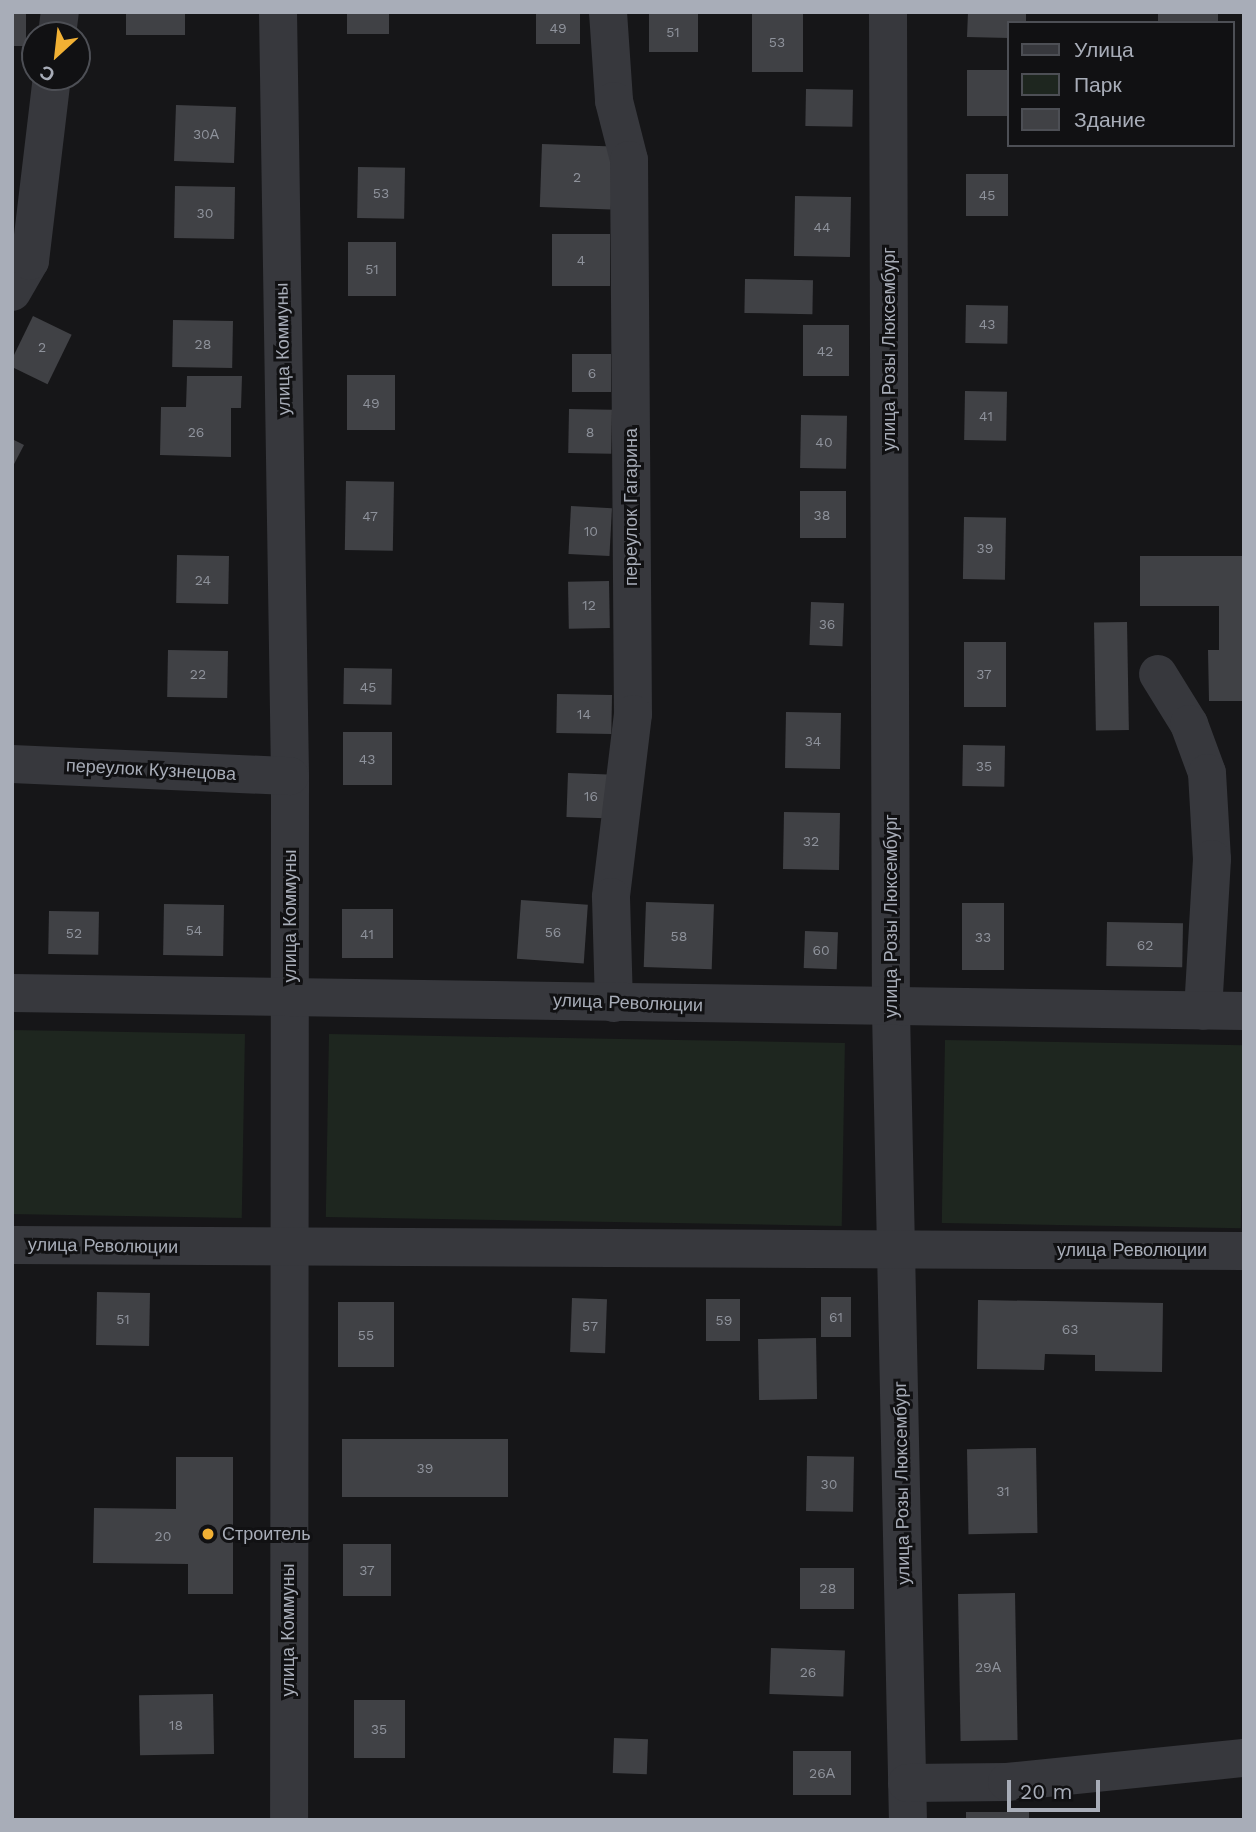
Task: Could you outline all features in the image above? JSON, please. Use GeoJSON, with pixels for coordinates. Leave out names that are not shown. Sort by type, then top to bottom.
{"type":"FeatureCollection","features":[{"type":"Feature","properties":{"kind":"street","name":"улица Коммуны"},"geometry":{"type":"LineString","coordinates":[[278,12],[290,776],[286,1248],[289,1820]]}},
{"type":"Feature","properties":{"kind":"street","name":"переулок Гагарина"},"geometry":{"type":"LineString","coordinates":[[608,12],[614,101],[629,160],[633,715],[611,897],[614,1003]]}},
{"type":"Feature","properties":{"kind":"street","name":"улица Розы Люксембург"},"geometry":{"type":"LineString","coordinates":[[888,12],[891,1011],[908,1802]]}},
{"type":"Feature","properties":{"kind":"street"},"geometry":{"type":"LineString","coordinates":[[12,292],[30,261],[50,91]]}},
{"type":"Feature","properties":{"kind":"street"},"geometry":{"type":"LineString","coordinates":[[1158,674],[1189,724],[1207,773],[1212,859],[1203,1011]]}},
{"type":"Feature","properties":{"kind":"street","name":"переулок Кузнецова"},"geometry":{"type":"LineString","coordinates":[[12,764],[290,776]]}},
{"type":"Feature","properties":{"kind":"street","name":"улица Революции"},"geometry":{"type":"LineString","coordinates":[[12,993],[290,994],[891,1011],[1244,1011]]}},
{"type":"Feature","properties":{"kind":"street","name":"улица Революции"},"geometry":{"type":"LineString","coordinates":[[12,1245],[1244,1251]]}},
{"type":"Feature","properties":{"kind":"street"},"geometry":{"type":"LineString","coordinates":[[908,1802],[1007,1782],[1244,1758]]}},
{"type":"Feature","properties":{"kind":"green space"},"geometry":{"type":"Polygon","coordinates":[[[12,1030],[245,1034],[242,1218],[12,1214],[12,1030]]]}},
{"type":"Feature","properties":{"kind":"green space"},"geometry":{"type":"Polygon","coordinates":[[[329,1034],[845,1043],[842,1226],[326,1217],[329,1034]]]}},
{"type":"Feature","properties":{"kind":"green space"},"geometry":{"type":"Polygon","coordinates":[[[945,1040],[1244,1045],[1241,1228],[942,1223],[945,1040]]]}},
{"type":"Feature","properties":{"kind":"building"},"geometry":{"type":"Polygon","coordinates":[[[12,12],[26,12],[26,21],[21,21],[21,46],[12,46],[12,12]]]}},
{"type":"Feature","properties":{"kind":"building"},"geometry":{"type":"Polygon","coordinates":[[[126,12],[185,12],[185,35],[126,35],[126,12]]]}},
{"type":"Feature","properties":{"kind":"building"},"geometry":{"type":"Polygon","coordinates":[[[347,12],[389,12],[389,34],[347,34],[347,12]]]}},
{"type":"Feature","properties":{"kind":"building"},"geometry":{"type":"Polygon","coordinates":[[[536,12],[580,12],[580,44],[536,44],[536,12]]]}},
{"type":"Feature","properties":{"kind":"building"},"geometry":{"type":"Polygon","coordinates":[[[649,12],[698,12],[698,52],[649,52],[649,12]]]}},
{"type":"Feature","properties":{"kind":"building"},"geometry":{"type":"Polygon","coordinates":[[[752,12],[803,12],[803,72],[752,72],[752,12]]]}},
{"type":"Feature","properties":{"kind":"building"},"geometry":{"type":"Polygon","coordinates":[[[968,12],[1026,12],[1026,21],[1007,21],[1007,38],[967,37],[968,12]]]}},
{"type":"Feature","properties":{"kind":"building"},"geometry":{"type":"Polygon","coordinates":[[[1158,12],[1218,12],[1218,21],[1158,21],[1158,12]]]}},
{"type":"Feature","properties":{"kind":"building"},"geometry":{"type":"Polygon","coordinates":[[[967,70],[1007,70],[1007,116],[967,116],[967,70]]]}},
{"type":"Feature","properties":{"kind":"building"},"geometry":{"type":"Polygon","coordinates":[[[806,89],[853,90],[852,127],[805,126],[806,89]]]}},
{"type":"Feature","properties":{"kind":"building"},"geometry":{"type":"Polygon","coordinates":[[[176,105],[236,107],[234,163],[174,161],[176,105]]]}},
{"type":"Feature","properties":{"kind":"building"},"geometry":{"type":"Polygon","coordinates":[[[542,144],[613,146],[611,209],[540,207],[542,144]]]}},
{"type":"Feature","properties":{"kind":"building"},"geometry":{"type":"Polygon","coordinates":[[[358,167],[405,168],[404,219],[357,218],[358,167]]]}},
{"type":"Feature","properties":{"kind":"building"},"geometry":{"type":"Polygon","coordinates":[[[966,174],[1008,174],[1008,216],[966,216],[966,174]]]}},
{"type":"Feature","properties":{"kind":"building"},"geometry":{"type":"Polygon","coordinates":[[[175,186],[235,187],[234,239],[174,238],[175,186]]]}},
{"type":"Feature","properties":{"kind":"building"},"geometry":{"type":"Polygon","coordinates":[[[795,196],[851,197],[850,257],[794,256],[795,196]]]}},
{"type":"Feature","properties":{"kind":"building"},"geometry":{"type":"Polygon","coordinates":[[[552,234],[610,234],[610,286],[552,286],[552,234]]]}},
{"type":"Feature","properties":{"kind":"building"},"geometry":{"type":"Polygon","coordinates":[[[348,242],[396,242],[396,296],[348,296],[348,242]]]}},
{"type":"Feature","properties":{"kind":"building"},"geometry":{"type":"Polygon","coordinates":[[[745,279],[813,280],[812,314],[744,313],[745,279]]]}},
{"type":"Feature","properties":{"kind":"building"},"geometry":{"type":"Polygon","coordinates":[[[966,305],[1008,306],[1007,344],[965,343],[966,305]]]}},
{"type":"Feature","properties":{"kind":"building"},"geometry":{"type":"Polygon","coordinates":[[[33,316],[72,335],[48,384],[12,367],[12,359],[33,316]]]}},
{"type":"Feature","properties":{"kind":"building"},"geometry":{"type":"Polygon","coordinates":[[[173,320],[233,321],[232,368],[172,367],[173,320]]]}},
{"type":"Feature","properties":{"kind":"building"},"geometry":{"type":"Polygon","coordinates":[[[803,325],[849,325],[849,376],[803,376],[803,325]]]}},
{"type":"Feature","properties":{"kind":"building"},"geometry":{"type":"Polygon","coordinates":[[[572,354],[611,354],[611,392],[572,392],[572,354]]]}},
{"type":"Feature","properties":{"kind":"building"},"geometry":{"type":"Polygon","coordinates":[[[347,375],[395,375],[395,430],[347,430],[347,375]]]}},
{"type":"Feature","properties":{"kind":"building"},"geometry":{"type":"Polygon","coordinates":[[[187,376],[242,376],[241,408],[231,408],[231,457],[160,455],[161,407],[186,407],[187,376]]]}},
{"type":"Feature","properties":{"kind":"building"},"geometry":{"type":"Polygon","coordinates":[[[965,391],[1007,392],[1006,441],[964,440],[965,391]]]}},
{"type":"Feature","properties":{"kind":"building"},"geometry":{"type":"Polygon","coordinates":[[[569,409],[612,410],[611,454],[568,453],[569,409]]]}},
{"type":"Feature","properties":{"kind":"building"},"geometry":{"type":"Polygon","coordinates":[[[801,415],[847,416],[846,469],[800,468],[801,415]]]}},
{"type":"Feature","properties":{"kind":"building"},"geometry":{"type":"Polygon","coordinates":[[[12,439],[24,445],[12,468],[12,439]]]}},
{"type":"Feature","properties":{"kind":"building"},"geometry":{"type":"Polygon","coordinates":[[[346,481],[394,482],[393,551],[345,550],[346,481]]]}},
{"type":"Feature","properties":{"kind":"building"},"geometry":{"type":"Polygon","coordinates":[[[800,491],[846,491],[846,538],[800,538],[800,491]]]}},
{"type":"Feature","properties":{"kind":"building"},"geometry":{"type":"Polygon","coordinates":[[[571,506],[612,508],[609,556],[568,554],[571,506]]]}},
{"type":"Feature","properties":{"kind":"building"},"geometry":{"type":"Polygon","coordinates":[[[964,517],[1006,518],[1005,580],[963,579],[964,517]]]}},
{"type":"Feature","properties":{"kind":"building"},"geometry":{"type":"Polygon","coordinates":[[[177,555],[229,556],[228,604],[176,603],[177,555]]]}},
{"type":"Feature","properties":{"kind":"building"},"geometry":{"type":"Polygon","coordinates":[[[1140,556],[1244,556],[1244,701],[1209,701],[1208,650],[1219,650],[1219,606],[1140,606],[1140,556]]]}},
{"type":"Feature","properties":{"kind":"building"},"geometry":{"type":"Polygon","coordinates":[[[609,581],[610,628],[569,629],[568,582],[609,581]]]}},
{"type":"Feature","properties":{"kind":"building"},"geometry":{"type":"Polygon","coordinates":[[[811,602],[844,603],[842,646],[809,645],[811,602]]]}},
{"type":"Feature","properties":{"kind":"building"},"geometry":{"type":"Polygon","coordinates":[[[1127,622],[1129,730],[1096,731],[1094,623],[1127,622]]]}},
{"type":"Feature","properties":{"kind":"building"},"geometry":{"type":"Polygon","coordinates":[[[964,642],[1006,642],[1006,707],[964,707],[964,642]]]}},
{"type":"Feature","properties":{"kind":"building"},"geometry":{"type":"Polygon","coordinates":[[[168,650],[228,651],[227,698],[167,697],[168,650]]]}},
{"type":"Feature","properties":{"kind":"building"},"geometry":{"type":"Polygon","coordinates":[[[344,668],[392,669],[391,705],[343,704],[344,668]]]}},
{"type":"Feature","properties":{"kind":"building"},"geometry":{"type":"Polygon","coordinates":[[[557,694],[612,695],[611,734],[556,733],[557,694]]]}},
{"type":"Feature","properties":{"kind":"building"},"geometry":{"type":"Polygon","coordinates":[[[786,712],[841,713],[840,769],[785,768],[786,712]]]}},
{"type":"Feature","properties":{"kind":"building"},"geometry":{"type":"Polygon","coordinates":[[[343,732],[392,732],[392,785],[343,785],[343,732]]]}},
{"type":"Feature","properties":{"kind":"building"},"geometry":{"type":"Polygon","coordinates":[[[963,745],[1005,746],[1004,787],[962,786],[963,745]]]}},
{"type":"Feature","properties":{"kind":"building"},"geometry":{"type":"Polygon","coordinates":[[[568,773],[615,775],[613,819],[566,817],[568,773]]]}},
{"type":"Feature","properties":{"kind":"building"},"geometry":{"type":"Polygon","coordinates":[[[784,812],[840,813],[839,870],[783,869],[784,812]]]}},
{"type":"Feature","properties":{"kind":"building"},"geometry":{"type":"Polygon","coordinates":[[[521,900],[588,905],[584,964],[517,959],[521,900]]]}},
{"type":"Feature","properties":{"kind":"building"},"geometry":{"type":"Polygon","coordinates":[[[646,902],[714,904],[712,969],[644,967],[646,902]]]}},
{"type":"Feature","properties":{"kind":"building"},"geometry":{"type":"Polygon","coordinates":[[[962,903],[1004,903],[1004,970],[962,970],[962,903]]]}},
{"type":"Feature","properties":{"kind":"building"},"geometry":{"type":"Polygon","coordinates":[[[164,904],[224,905],[223,956],[163,955],[164,904]]]}},
{"type":"Feature","properties":{"kind":"building"},"geometry":{"type":"Polygon","coordinates":[[[342,909],[393,909],[393,958],[342,958],[342,909]]]}},
{"type":"Feature","properties":{"kind":"building"},"geometry":{"type":"Polygon","coordinates":[[[49,911],[99,912],[98,955],[48,954],[49,911]]]}},
{"type":"Feature","properties":{"kind":"building"},"geometry":{"type":"Polygon","coordinates":[[[1107,922],[1183,923],[1182,967],[1106,966],[1107,922]]]}},
{"type":"Feature","properties":{"kind":"building"},"geometry":{"type":"Polygon","coordinates":[[[805,931],[838,932],[837,969],[804,968],[805,931]]]}},
{"type":"Feature","properties":{"kind":"building"},"geometry":{"type":"Polygon","coordinates":[[[97,1292],[150,1293],[149,1346],[96,1345],[97,1292]]]}},
{"type":"Feature","properties":{"kind":"building"},"geometry":{"type":"Polygon","coordinates":[[[821,1297],[851,1297],[851,1337],[821,1337],[821,1297]]]}},
{"type":"Feature","properties":{"kind":"building"},"geometry":{"type":"Polygon","coordinates":[[[572,1298],[607,1299],[605,1353],[570,1352],[572,1298]]]}},
{"type":"Feature","properties":{"kind":"building"},"geometry":{"type":"Polygon","coordinates":[[[706,1299],[740,1299],[740,1341],[706,1341],[706,1299]]]}},
{"type":"Feature","properties":{"kind":"building"},"geometry":{"type":"Polygon","coordinates":[[[978,1300],[1163,1303],[1162,1372],[1095,1371],[1095,1355],[1045,1354],[1044,1370],[977,1369],[978,1300]]]}},
{"type":"Feature","properties":{"kind":"building"},"geometry":{"type":"Polygon","coordinates":[[[338,1302],[394,1302],[394,1367],[338,1367],[338,1302]]]}},
{"type":"Feature","properties":{"kind":"building"},"geometry":{"type":"Polygon","coordinates":[[[816,1338],[817,1399],[759,1400],[758,1339],[816,1338]]]}},
{"type":"Feature","properties":{"kind":"building"},"geometry":{"type":"Polygon","coordinates":[[[342,1439],[508,1439],[508,1497],[342,1497],[342,1439]]]}},
{"type":"Feature","properties":{"kind":"building"},"geometry":{"type":"Polygon","coordinates":[[[1036,1448],[1037,1533],[968,1534],[967,1449],[1036,1448]]]}},
{"type":"Feature","properties":{"kind":"building"},"geometry":{"type":"Polygon","coordinates":[[[807,1456],[854,1457],[853,1512],[806,1511],[807,1456]]]}},
{"type":"Feature","properties":{"kind":"building"},"geometry":{"type":"Polygon","coordinates":[[[176,1457],[233,1457],[233,1594],[188,1594],[188,1564],[93,1563],[94,1508],[176,1509],[176,1457]]]}},
{"type":"Feature","properties":{"kind":"building"},"geometry":{"type":"Polygon","coordinates":[[[343,1544],[391,1544],[391,1596],[343,1596],[343,1544]]]}},
{"type":"Feature","properties":{"kind":"building"},"geometry":{"type":"Polygon","coordinates":[[[800,1568],[854,1568],[854,1609],[800,1609],[800,1568]]]}},
{"type":"Feature","properties":{"kind":"building"},"geometry":{"type":"Polygon","coordinates":[[[1015,1593],[1018,1740],[961,1741],[958,1594],[1015,1593]]]}},
{"type":"Feature","properties":{"kind":"building"},"geometry":{"type":"Polygon","coordinates":[[[771,1648],[845,1651],[843,1697],[769,1694],[771,1648]]]}},
{"type":"Feature","properties":{"kind":"building"},"geometry":{"type":"Polygon","coordinates":[[[213,1694],[214,1754],[140,1755],[139,1695],[213,1694]]]}},
{"type":"Feature","properties":{"kind":"building"},"geometry":{"type":"Polygon","coordinates":[[[354,1700],[405,1700],[405,1758],[354,1758],[354,1700]]]}},
{"type":"Feature","properties":{"kind":"building"},"geometry":{"type":"Polygon","coordinates":[[[614,1738],[648,1739],[647,1774],[613,1773],[614,1738]]]}},
{"type":"Feature","properties":{"kind":"building"},"geometry":{"type":"Polygon","coordinates":[[[793,1751],[851,1751],[851,1795],[793,1795],[793,1751]]]}},
{"type":"Feature","properties":{"kind":"building"},"geometry":{"type":"Polygon","coordinates":[[[966,1812],[1029,1812],[1029,1820],[966,1820],[966,1812]]]}},
{"type":"Feature","properties":{"kind":"place","name":"Строитель"},"geometry":{"type":"Point","coordinates":[208,1534]}}]}
